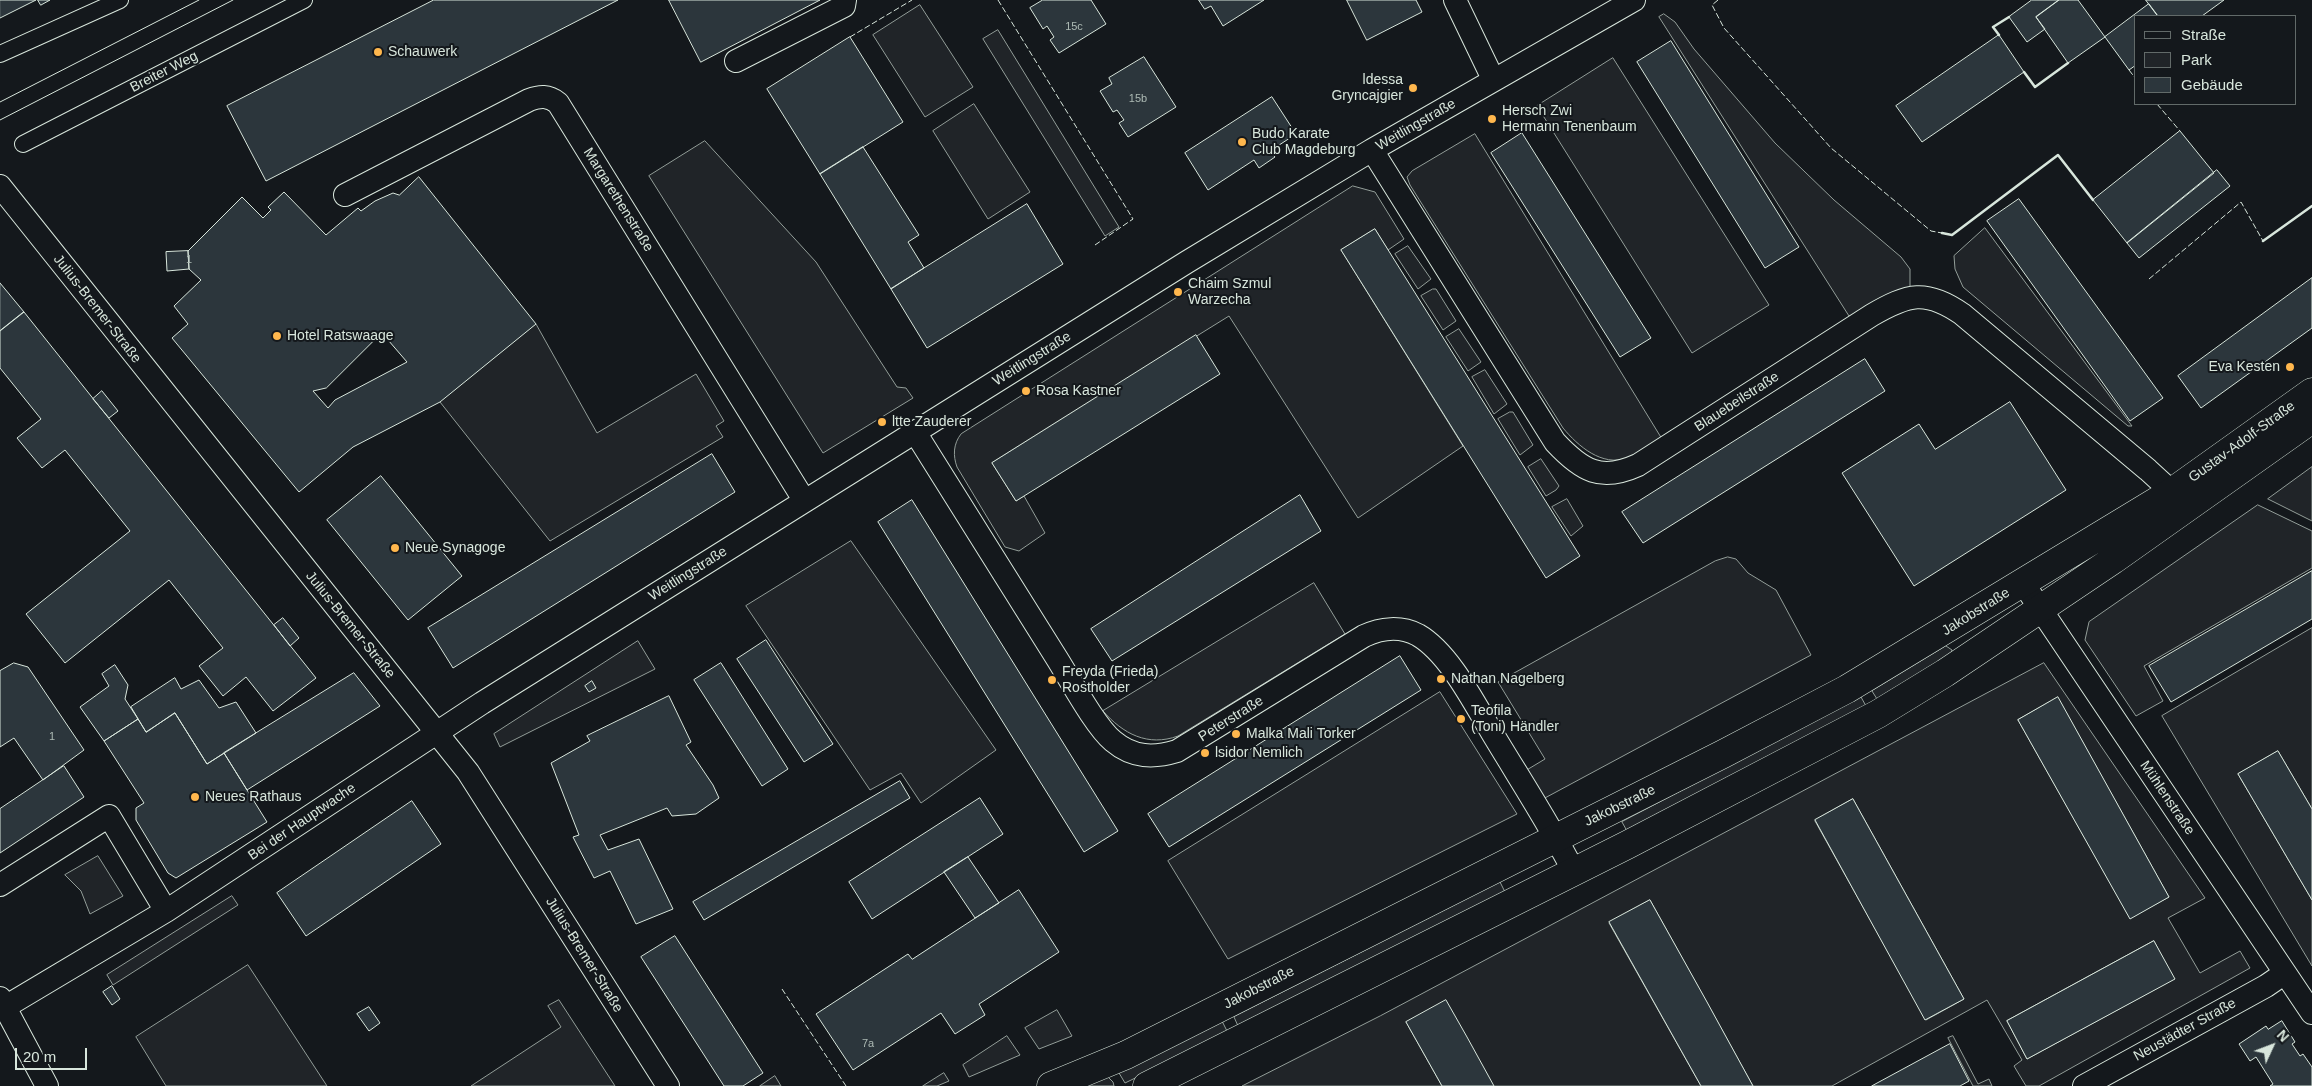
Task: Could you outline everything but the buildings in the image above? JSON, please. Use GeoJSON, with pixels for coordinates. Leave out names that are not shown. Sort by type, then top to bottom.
{"type":"FeatureCollection","features":[{"type":"Feature","properties":{"kind":"street"},"geometry":{"type":"LineString","coordinates":[[0,54],[120,0]]}},
{"type":"Feature","properties":{"kind":"street","name":"Breiter Weg"},"geometry":{"type":"LineString","coordinates":[[23,144],[304,0]]}},
{"type":"Feature","properties":{"kind":"street"},"geometry":{"type":"LineString","coordinates":[[1455,0],[1494,79]]}},
{"type":"Feature","properties":{"kind":"street","name":"Weitlingstraße"},"geometry":{"type":"LineString","coordinates":[[438,732],[804,500],[1372,150],[1634,0]]}},
{"type":"Feature","properties":{"kind":"street"},"geometry":{"type":"LineString","coordinates":[[736,61],[844,3]]}},
{"type":"Feature","properties":{"kind":"street","name":"Margarethenstraße"},"geometry":{"type":"LineString","coordinates":[[345,195],[529,100],[543,96],[553,99],[558,103],[804,500]]}},
{"type":"Feature","properties":{"kind":"street","name":"Blauebeilstraße"},"geometry":{"type":"LineString","coordinates":[[1372,150],[1555,442],[1588,469],[1609,474],[1638,464],[1872,315],[1899,300],[1923,296],[1942,301],[1962,314],[2178,501]]}},
{"type":"Feature","properties":{"kind":"street","name":"Julius-Bremer-Straße"},"geometry":{"type":"LineString","coordinates":[[0,186],[259,514],[438,732],[468,772],[668,1086]]}},
{"type":"Feature","properties":{"kind":"street","name":"Gustav-Adolf-Straße"},"geometry":{"type":"LineString","coordinates":[[2178,501],[2312,392]]}},
{"type":"Feature","properties":{"kind":"street","name":"Gustav-Adolf-Straße"},"geometry":{"type":"LineString","coordinates":[[2178,501],[2312,419]]}},
{"type":"Feature","properties":{"kind":"street","name":"Peterstraße"},"geometry":{"type":"LineString","coordinates":[[915,432],[1107,736],[1126,750],[1155,757],[1177,751],[1364,636],[1388,629],[1410,631],[1430,644],[1447,664],[1556,837],[1574,872]]}},
{"type":"Feature","properties":{"kind":"street"},"geometry":{"type":"LineString","coordinates":[[1147,1086],[1574,872],[1870,719],[1945,673],[2040,608],[2178,501]]}},
{"type":"Feature","properties":{"kind":"street","name":"Jakobstraße"},"geometry":{"type":"LineString","coordinates":[[1051,1086],[1126,1055],[1841,693],[2023,583],[2178,501]]}},
{"type":"Feature","properties":{"kind":"street","name":"Mühlenstraße"},"geometry":{"type":"LineString","coordinates":[[2023,583],[2312,1013]]}},
{"type":"Feature","properties":{"kind":"street","name":"Bei der Hauptwache"},"geometry":{"type":"LineString","coordinates":[[47,1086],[2,1003],[166,911],[438,732]]}},
{"type":"Feature","properties":{"kind":"street"},"geometry":{"type":"LineString","coordinates":[[0,885],[109,816],[166,911]]}},
{"type":"Feature","properties":{"kind":"street","name":"Neustädter Straße"},"geometry":{"type":"LineString","coordinates":[[2084,1086],[2285,973]]}},
{"type":"Feature","properties":{"kind":"green space"},"geometry":{"type":"Polygon","coordinates":[[[920,5],[973,87],[925,117],[873,35],[920,5]]]}},
{"type":"Feature","properties":{"kind":"green space"},"geometry":{"type":"Polygon","coordinates":[[[1664,14],[1675,22],[1694,49],[1775,143],[1834,200],[1901,257],[1910,269],[1910,291],[1849,316],[1659,17],[1664,14]]]}},
{"type":"Feature","properties":{"kind":"green space"},"geometry":{"type":"Polygon","coordinates":[[[998,30],[1119,227],[1105,236],[983,39],[998,30]]]}},
{"type":"Feature","properties":{"kind":"green space"},"geometry":{"type":"Polygon","coordinates":[[[1613,58],[1769,305],[1692,353],[1537,106],[1613,58]]]}},
{"type":"Feature","properties":{"kind":"green space"},"geometry":{"type":"Polygon","coordinates":[[[974,104],[1030,192],[988,219],[933,131],[974,104]]]}},
{"type":"Feature","properties":{"kind":"green space"},"geometry":{"type":"Polygon","coordinates":[[[1475,134],[1662,439],[1636,454],[1618,460],[1600,457],[1583,448],[1563,428],[1410,185],[1407,177],[1412,171],[1475,134]]]}},
{"type":"Feature","properties":{"kind":"green space"},"geometry":{"type":"Polygon","coordinates":[[[705,141],[816,262],[897,387],[906,388],[913,398],[823,453],[649,176],[705,141]]]}},
{"type":"Feature","properties":{"kind":"green space"},"geometry":{"type":"Polygon","coordinates":[[[1353,186],[1375,192],[1404,239],[1388,250],[1375,229],[1341,250],[1463,446],[1358,518],[1229,316],[992,463],[1016,501],[1024,496],[1045,533],[1019,551],[1005,547],[957,467],[954,450],[961,434],[1353,186]]]}},
{"type":"Feature","properties":{"kind":"green space"},"geometry":{"type":"Polygon","coordinates":[[[1985,228],[2132,426],[2128,426],[1963,287],[1955,269],[1954,256],[1985,228]]]}},
{"type":"Feature","properties":{"kind":"green space"},"geometry":{"type":"Polygon","coordinates":[[[1408,246],[1431,279],[1418,289],[1395,254],[1408,246]]]}},
{"type":"Feature","properties":{"kind":"green space"},"geometry":{"type":"Polygon","coordinates":[[[1436,289],[1456,321],[1443,330],[1421,296],[1436,289]]]}},
{"type":"Feature","properties":{"kind":"green space"},"geometry":{"type":"Polygon","coordinates":[[[536,324],[597,433],[696,374],[724,421],[716,426],[723,437],[550,541],[440,402],[536,324]]]}},
{"type":"Feature","properties":{"kind":"green space"},"geometry":{"type":"Polygon","coordinates":[[[1459,329],[1481,362],[1468,371],[1446,337],[1459,329]]]}},
{"type":"Feature","properties":{"kind":"green space"},"geometry":{"type":"Polygon","coordinates":[[[1485,370],[1507,404],[1494,414],[1472,377],[1485,370]]]}},
{"type":"Feature","properties":{"kind":"green space"},"geometry":{"type":"Polygon","coordinates":[[[1513,412],[1533,445],[1520,455],[1498,419],[1513,412]]]}},
{"type":"Feature","properties":{"kind":"green space"},"geometry":{"type":"Polygon","coordinates":[[[1541,459],[1559,486],[1546,496],[1528,467],[1541,459]]]}},
{"type":"Feature","properties":{"kind":"green space"},"geometry":{"type":"Polygon","coordinates":[[[2312,467],[2312,521],[2268,499],[2312,467]]]}},
{"type":"Feature","properties":{"kind":"green space"},"geometry":{"type":"Polygon","coordinates":[[[1567,499],[1583,526],[1571,536],[1552,507],[1567,499]]]}},
{"type":"Feature","properties":{"kind":"green space"},"geometry":{"type":"Polygon","coordinates":[[[2258,505],[2312,531],[2312,568],[2144,666],[2163,701],[2136,716],[2085,640],[2089,622],[2258,505]]]}},
{"type":"Feature","properties":{"kind":"green space"},"geometry":{"type":"Polygon","coordinates":[[[851,541],[996,750],[921,803],[901,773],[870,790],[746,606],[851,541]]]}},
{"type":"Feature","properties":{"kind":"green space"},"geometry":{"type":"Polygon","coordinates":[[[1728,557],[1736,559],[1748,573],[1776,590],[1811,655],[1543,799],[1525,771],[1545,759],[1498,682],[1715,561],[1728,557]]]}},
{"type":"Feature","properties":{"kind":"green space"},"geometry":{"type":"Polygon","coordinates":[[[1314,583],[1345,634],[1178,736],[1156,740],[1137,736],[1119,726],[1103,711],[1314,583]]]}},
{"type":"Feature","properties":{"kind":"green space"},"geometry":{"type":"Polygon","coordinates":[[[2312,628],[2312,809],[2278,751],[2238,774],[2312,900],[2312,966],[2162,716],[2312,628]]]}},
{"type":"Feature","properties":{"kind":"green space"},"geometry":{"type":"Polygon","coordinates":[[[638,641],[655,669],[500,747],[494,734],[638,641]]]}},
{"type":"Feature","properties":{"kind":"green space"},"geometry":{"type":"Polygon","coordinates":[[[1946,646],[1952,650],[1951,654],[1877,699],[1872,691],[1946,646]]]}},
{"type":"Feature","properties":{"kind":"green space"},"geometry":{"type":"Polygon","coordinates":[[[2044,663],[2205,898],[2168,918],[2200,973],[2240,951],[2250,968],[2039,1086],[2026,1086],[2014,1066],[2022,1060],[1987,1000],[1832,1086],[1753,1086],[1650,900],[1609,923],[1701,1086],[1494,1086],[1406,1022],[1442,1086],[1242,1086],[1380,1016],[2044,663]],[[2058,698],[2018,720],[2130,918],[2169,897],[2058,698]],[[1853,799],[1815,821],[1926,1020],[1964,999],[1853,799]],[[2154,941],[2007,1021],[2027,1059],[2174,979],[2154,941]]]}},
{"type":"Feature","properties":{"kind":"green space"},"geometry":{"type":"Polygon","coordinates":[[[1440,692],[1517,814],[1228,959],[1168,861],[1440,692]]]}},
{"type":"Feature","properties":{"kind":"green space"},"geometry":{"type":"Polygon","coordinates":[[[1861,697],[1866,706],[1627,831],[1622,822],[1861,697]]]}},
{"type":"Feature","properties":{"kind":"green space"},"geometry":{"type":"Polygon","coordinates":[[[98,856],[123,896],[90,914],[81,891],[65,875],[98,856]]]}},
{"type":"Feature","properties":{"kind":"green space"},"geometry":{"type":"Polygon","coordinates":[[[1500,882],[1505,892],[1238,1026],[1234,1017],[1500,882]]]}},
{"type":"Feature","properties":{"kind":"green space"},"geometry":{"type":"Polygon","coordinates":[[[232,896],[238,905],[113,985],[107,975],[232,896]]]}},
{"type":"Feature","properties":{"kind":"green space"},"geometry":{"type":"Polygon","coordinates":[[[248,965],[327,1086],[166,1086],[136,1037],[248,965]]]}},
{"type":"Feature","properties":{"kind":"green space"},"geometry":{"type":"Polygon","coordinates":[[[559,1000],[615,1086],[471,1086],[561,1027],[548,1006],[559,1000]]]}},
{"type":"Feature","properties":{"kind":"green space"},"geometry":{"type":"Polygon","coordinates":[[[1057,1010],[1072,1036],[1039,1049],[1025,1028],[1057,1010]]]}},
{"type":"Feature","properties":{"kind":"green space"},"geometry":{"type":"Polygon","coordinates":[[[1222,1021],[1228,1033],[1125,1083],[1119,1073],[1222,1021]]]}},
{"type":"Feature","properties":{"kind":"green space"},"geometry":{"type":"Polygon","coordinates":[[[1007,1036],[1020,1055],[969,1077],[963,1065],[1007,1036]]]}},
{"type":"Feature","properties":{"kind":"green space"},"geometry":{"type":"Polygon","coordinates":[[[1953,1036],[1978,1084],[1989,1079],[1992,1086],[1973,1086],[1948,1038],[1953,1036]]]}},
{"type":"Feature","properties":{"kind":"green space"},"geometry":{"type":"Polygon","coordinates":[[[944,1073],[949,1081],[937,1086],[923,1086],[944,1073]]]}},
{"type":"Feature","properties":{"kind":"green space"},"geometry":{"type":"Polygon","coordinates":[[[775,1076],[781,1086],[760,1086],[775,1076]]]}},
{"type":"Feature","properties":{"kind":"green space"},"geometry":{"type":"Polygon","coordinates":[[[1108,1077],[1114,1086],[1086,1086],[1108,1077]]]}},
{"type":"Feature","properties":{"kind":"tram line"},"geometry":{"type":"LineString","coordinates":[[0,102],[199,0]]}},
{"type":"Feature","properties":{"kind":"tram line"},"geometry":{"type":"LineString","coordinates":[[0,120],[233,0]]}},
{"type":"Feature","properties":{"kind":"fence"},"geometry":{"type":"LineString","coordinates":[[850,37],[912,0]]}},
{"type":"Feature","properties":{"kind":"fence"},"geometry":{"type":"LineString","coordinates":[[998,0],[1133,219],[1095,245]]}},
{"type":"Feature","properties":{"kind":"fence"},"geometry":{"type":"LineString","coordinates":[[1718,0],[1712,5],[1724,28],[1831,148],[1931,231],[1942,233]]}},
{"type":"Feature","properties":{"kind":"fence"},"geometry":{"type":"LineString","coordinates":[[2129,70],[2134,76]]}},
{"type":"Feature","properties":{"kind":"fence"},"geometry":{"type":"LineString","coordinates":[[2158,105],[2180,131]]}},
{"type":"Feature","properties":{"kind":"fence"},"geometry":{"type":"LineString","coordinates":[[2149,279],[2241,202],[2263,241]]}},
{"type":"Feature","properties":{"kind":"fence"},"geometry":{"type":"LineString","coordinates":[[782,989],[846,1086]]}},
{"type":"Feature","properties":{"kind":"wall"},"geometry":{"type":"LineString","coordinates":[[1999,35],[1993,27],[2009,17]]}},
{"type":"Feature","properties":{"kind":"wall"},"geometry":{"type":"LineString","coordinates":[[2024,72],[2035,87],[2068,63]]}},
{"type":"Feature","properties":{"kind":"wall"},"geometry":{"type":"LineString","coordinates":[[1942,233],[1952,235],[2058,155],[2093,200]]}},
{"type":"Feature","properties":{"kind":"wall"},"geometry":{"type":"LineString","coordinates":[[2263,241],[2312,206]]}},
{"type":"Feature","properties":{"kind":"place","name":"Schauwerk"},"geometry":{"type":"Point","coordinates":[378,52]}},
{"type":"Feature","properties":{"kind":"place","name":"ldessa Gryncajgier"},"geometry":{"type":"Point","coordinates":[1413,88]}},
{"type":"Feature","properties":{"kind":"place","name":"Hersch Zwi Hermann Tenenbaum"},"geometry":{"type":"Point","coordinates":[1492,119]}},
{"type":"Feature","properties":{"kind":"place","name":"Budo Karate Club Magdeburg"},"geometry":{"type":"Point","coordinates":[1242,142]}},
{"type":"Feature","properties":{"kind":"place","name":"Chaim Szmul Warzecha"},"geometry":{"type":"Point","coordinates":[1178,292]}},
{"type":"Feature","properties":{"kind":"place","name":"Hotel Ratswaage"},"geometry":{"type":"Point","coordinates":[277,336]}},
{"type":"Feature","properties":{"kind":"place","name":"Eva Kesten"},"geometry":{"type":"Point","coordinates":[2290,367]}},
{"type":"Feature","properties":{"kind":"place","name":"Rosa Kastner"},"geometry":{"type":"Point","coordinates":[1026,391]}},
{"type":"Feature","properties":{"kind":"place","name":"ltte Zauderer"},"geometry":{"type":"Point","coordinates":[882,422]}},
{"type":"Feature","properties":{"kind":"place","name":"Neue Synagoge"},"geometry":{"type":"Point","coordinates":[395,548]}},
{"type":"Feature","properties":{"kind":"place","name":"Nathan Nagelberg"},"geometry":{"type":"Point","coordinates":[1441,679]}},
{"type":"Feature","properties":{"kind":"place","name":"Freyda (Frieda) Rostholder"},"geometry":{"type":"Point","coordinates":[1052,680]}},
{"type":"Feature","properties":{"kind":"place","name":"Teofila (Toni) Händler"},"geometry":{"type":"Point","coordinates":[1461,719]}},
{"type":"Feature","properties":{"kind":"place","name":"Malka Mali Torker"},"geometry":{"type":"Point","coordinates":[1236,734]}},
{"type":"Feature","properties":{"kind":"place","name":"lsidor Nemlich"},"geometry":{"type":"Point","coordinates":[1205,753]}},
{"type":"Feature","properties":{"kind":"place","name":"Neues Rathaus"},"geometry":{"type":"Point","coordinates":[195,797]}}]}
